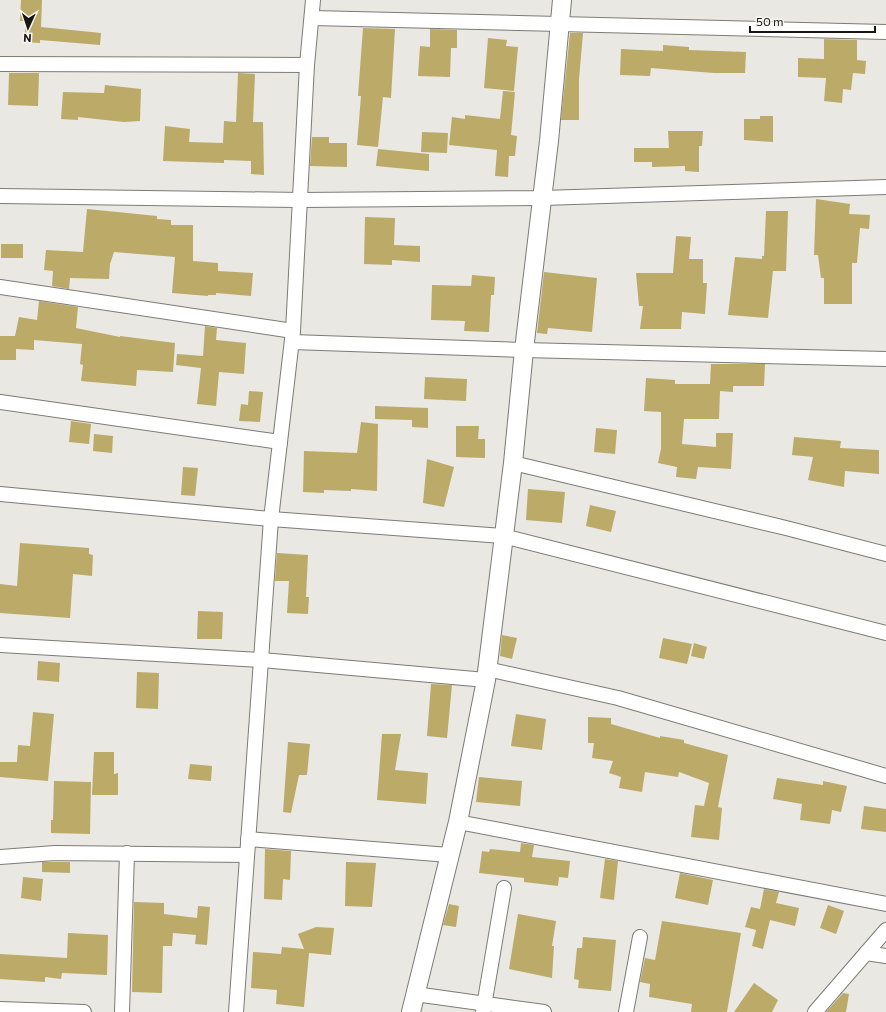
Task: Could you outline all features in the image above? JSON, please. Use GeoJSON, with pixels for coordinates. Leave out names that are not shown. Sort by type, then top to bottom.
{"type":"FeatureCollection","features":[{"type":"Feature","properties":{"kind":"street"},"geometry":{"type":"LineString","coordinates":[[236,1012],[271,519],[293,336],[307,65],[313,0]]}},
{"type":"Feature","properties":{"kind":"street"},"geometry":{"type":"LineString","coordinates":[[411,1012],[458,822],[487,675],[513,464],[562,0]]}},
{"type":"Feature","properties":{"kind":"street"},"geometry":{"type":"LineString","coordinates":[[312,18],[886,32]]}},
{"type":"Feature","properties":{"kind":"street"},"geometry":{"type":"LineString","coordinates":[[0,64],[307,65]]}},
{"type":"Feature","properties":{"kind":"street"},"geometry":{"type":"LineString","coordinates":[[0,196],[301,200],[542,198],[886,187]]}},
{"type":"Feature","properties":{"kind":"street"},"geometry":{"type":"LineString","coordinates":[[0,287],[293,336],[524,350],[886,359]]}},
{"type":"Feature","properties":{"kind":"street"},"geometry":{"type":"LineString","coordinates":[[0,402],[280,442]]}},
{"type":"Feature","properties":{"kind":"street"},"geometry":{"type":"LineString","coordinates":[[513,464],[778,526],[886,554]]}},
{"type":"Feature","properties":{"kind":"street"},"geometry":{"type":"LineString","coordinates":[[0,494],[271,519],[503,536],[886,633]]}},
{"type":"Feature","properties":{"kind":"street"},"geometry":{"type":"LineString","coordinates":[[0,645],[487,675],[618,698],[886,776]]}},
{"type":"Feature","properties":{"kind":"street"},"geometry":{"type":"LineString","coordinates":[[458,822],[886,904]]}},
{"type":"Feature","properties":{"kind":"street"},"geometry":{"type":"LineString","coordinates":[[248,839],[449,855]]}},
{"type":"Feature","properties":{"kind":"street"},"geometry":{"type":"LineString","coordinates":[[0,857],[55,853],[247,855]]}},
{"type":"Feature","properties":{"kind":"street"},"geometry":{"type":"LineString","coordinates":[[122,1012],[127,854]]}},
{"type":"Feature","properties":{"kind":"street"},"geometry":{"type":"LineString","coordinates":[[484,1008],[504,888]]}},
{"type":"Feature","properties":{"kind":"street"},"geometry":{"type":"LineString","coordinates":[[815,1012],[886,930]]}},
{"type":"Feature","properties":{"kind":"street"},"geometry":{"type":"LineString","coordinates":[[626,1012],[640,937]]}},
{"type":"Feature","properties":{"kind":"street"},"geometry":{"type":"LineString","coordinates":[[866,953],[886,956]]}},
{"type":"Feature","properties":{"kind":"street"},"geometry":{"type":"LineString","coordinates":[[415,994],[484,1008],[544,1012]]}},
{"type":"Feature","properties":{"kind":"street"},"geometry":{"type":"LineString","coordinates":[[0,1009],[84,1012]]}},
{"type":"Feature","properties":{"kind":"building"},"geometry":{"type":"Polygon","coordinates":[[[21,0],[42,0],[41,27],[101,33],[100,45],[40,40],[40,43],[24,42],[26,21],[20,21],[21,0]]]}},
{"type":"Feature","properties":{"kind":"building"},"geometry":{"type":"Polygon","coordinates":[[[363,28],[395,29],[391,98],[383,97],[378,147],[357,145],[361,96],[358,96],[363,28]]]}},
{"type":"Feature","properties":{"kind":"building"},"geometry":{"type":"Polygon","coordinates":[[[430,29],[457,30],[457,48],[451,48],[450,77],[418,76],[420,46],[430,47],[430,29]]]}},
{"type":"Feature","properties":{"kind":"building"},"geometry":{"type":"Polygon","coordinates":[[[570,33],[583,33],[579,79],[579,120],[561,120],[570,33]]]}},
{"type":"Feature","properties":{"kind":"building"},"geometry":{"type":"Polygon","coordinates":[[[488,38],[507,40],[506,46],[518,47],[514,91],[484,88],[488,38]]]}},
{"type":"Feature","properties":{"kind":"building"},"geometry":{"type":"Polygon","coordinates":[[[824,39],[857,40],[857,60],[866,61],[865,74],[853,73],[851,90],[843,89],[842,103],[824,101],[826,78],[798,77],[798,58],[824,59],[824,39]]]}},
{"type":"Feature","properties":{"kind":"building"},"geometry":{"type":"Polygon","coordinates":[[[663,45],[689,47],[689,50],[746,52],[745,73],[714,73],[651,68],[650,76],[620,75],[621,49],[663,51],[663,45]]]}},
{"type":"Feature","properties":{"kind":"building"},"geometry":{"type":"Polygon","coordinates":[[[9,73],[39,73],[38,106],[8,105],[9,73]]]}},
{"type":"Feature","properties":{"kind":"building"},"geometry":{"type":"Polygon","coordinates":[[[238,73],[255,74],[253,122],[263,122],[264,175],[251,174],[251,161],[224,160],[224,163],[163,161],[165,126],[190,129],[189,142],[223,143],[224,121],[236,122],[238,73]]]}},
{"type":"Feature","properties":{"kind":"building"},"geometry":{"type":"Polygon","coordinates":[[[105,85],[141,89],[140,121],[124,122],[78,117],[78,120],[61,119],[63,92],[104,93],[105,85]]]}},
{"type":"Feature","properties":{"kind":"building"},"geometry":{"type":"Polygon","coordinates":[[[503,91],[515,92],[511,135],[517,136],[515,156],[509,156],[508,177],[495,176],[497,150],[449,145],[452,117],[465,119],[465,115],[500,119],[503,91]]]}},
{"type":"Feature","properties":{"kind":"building"},"geometry":{"type":"Polygon","coordinates":[[[760,116],[773,116],[773,142],[744,140],[744,119],[760,119],[760,116]]]}},
{"type":"Feature","properties":{"kind":"building"},"geometry":{"type":"Polygon","coordinates":[[[668,131],[703,131],[702,146],[699,146],[699,172],[685,171],[685,166],[652,167],[652,162],[634,162],[634,148],[669,148],[668,131]]]}},
{"type":"Feature","properties":{"kind":"building"},"geometry":{"type":"Polygon","coordinates":[[[422,132],[448,133],[447,153],[421,152],[422,132]]]}},
{"type":"Feature","properties":{"kind":"building"},"geometry":{"type":"Polygon","coordinates":[[[312,137],[329,137],[329,143],[347,143],[347,167],[310,166],[312,137]]]}},
{"type":"Feature","properties":{"kind":"building"},"geometry":{"type":"Polygon","coordinates":[[[378,149],[429,154],[429,171],[376,166],[378,149]]]}},
{"type":"Feature","properties":{"kind":"building"},"geometry":{"type":"Polygon","coordinates":[[[816,199],[850,204],[849,214],[870,215],[869,229],[860,228],[857,263],[852,263],[852,304],[824,304],[824,278],[821,278],[818,255],[814,255],[816,199]]]}},
{"type":"Feature","properties":{"kind":"building"},"geometry":{"type":"Polygon","coordinates":[[[87,209],[157,216],[157,219],[171,220],[171,225],[193,225],[193,261],[218,263],[218,271],[253,273],[251,296],[216,293],[216,295],[208,296],[172,293],[175,257],[114,252],[110,264],[109,279],[70,278],[69,289],[52,286],[53,271],[44,270],[46,250],[83,252],[87,209]]]}},
{"type":"Feature","properties":{"kind":"building"},"geometry":{"type":"Polygon","coordinates":[[[766,211],[788,211],[786,271],[773,271],[768,318],[728,315],[735,257],[762,259],[762,256],[764,256],[766,211]]]}},
{"type":"Feature","properties":{"kind":"building"},"geometry":{"type":"Polygon","coordinates":[[[365,217],[395,218],[394,245],[420,246],[420,262],[392,260],[392,265],[364,264],[365,217]]]}},
{"type":"Feature","properties":{"kind":"building"},"geometry":{"type":"Polygon","coordinates":[[[676,236],[691,237],[689,259],[703,259],[703,283],[707,283],[705,314],[682,312],[681,329],[640,329],[643,306],[639,306],[636,273],[673,273],[676,236]]]}},
{"type":"Feature","properties":{"kind":"building"},"geometry":{"type":"Polygon","coordinates":[[[1,244],[23,244],[23,258],[1,258],[1,244]]]}},
{"type":"Feature","properties":{"kind":"building"},"geometry":{"type":"Polygon","coordinates":[[[544,272],[597,278],[592,332],[548,328],[547,334],[537,333],[544,272]]]}},
{"type":"Feature","properties":{"kind":"building"},"geometry":{"type":"Polygon","coordinates":[[[472,275],[495,277],[494,295],[491,295],[489,332],[464,331],[465,321],[431,320],[432,285],[471,286],[472,275]]]}},
{"type":"Feature","properties":{"kind":"building"},"geometry":{"type":"Polygon","coordinates":[[[39,301],[78,307],[76,328],[120,337],[175,343],[173,372],[137,370],[136,386],[81,381],[83,365],[80,364],[82,344],[34,340],[34,350],[16,349],[16,360],[0,360],[0,336],[15,336],[19,317],[37,320],[39,301]]]}},
{"type":"Feature","properties":{"kind":"building"},"geometry":{"type":"Polygon","coordinates":[[[205,326],[217,328],[216,340],[246,343],[244,374],[219,372],[216,406],[197,404],[201,368],[176,365],[177,354],[203,356],[205,326]]]}},
{"type":"Feature","properties":{"kind":"building"},"geometry":{"type":"Polygon","coordinates":[[[711,364],[765,364],[764,386],[733,386],[733,392],[720,391],[719,419],[684,419],[682,444],[716,447],[716,433],[733,433],[731,469],[698,467],[696,479],[676,477],[677,467],[658,463],[661,449],[661,412],[644,411],[646,378],[675,380],[675,384],[710,384],[711,364]]]}},
{"type":"Feature","properties":{"kind":"building"},"geometry":{"type":"Polygon","coordinates":[[[425,377],[467,379],[466,401],[424,399],[425,377]]]}},
{"type":"Feature","properties":{"kind":"building"},"geometry":{"type":"Polygon","coordinates":[[[249,391],[263,392],[260,422],[239,421],[241,404],[248,405],[249,391]]]}},
{"type":"Feature","properties":{"kind":"building"},"geometry":{"type":"Polygon","coordinates":[[[375,406],[428,408],[428,428],[412,427],[412,420],[375,419],[375,406]]]}},
{"type":"Feature","properties":{"kind":"building"},"geometry":{"type":"Polygon","coordinates":[[[71,421],[91,424],[89,444],[69,442],[71,421]]]}},
{"type":"Feature","properties":{"kind":"building"},"geometry":{"type":"Polygon","coordinates":[[[361,422],[378,424],[377,491],[351,489],[351,491],[324,490],[324,493],[303,492],[304,451],[357,453],[361,422]]]}},
{"type":"Feature","properties":{"kind":"building"},"geometry":{"type":"Polygon","coordinates":[[[456,426],[479,426],[478,439],[485,439],[485,458],[456,457],[456,426]]]}},
{"type":"Feature","properties":{"kind":"building"},"geometry":{"type":"Polygon","coordinates":[[[596,428],[617,430],[615,454],[594,452],[596,428]]]}},
{"type":"Feature","properties":{"kind":"building"},"geometry":{"type":"Polygon","coordinates":[[[94,434],[113,436],[112,453],[93,451],[94,434]]]}},
{"type":"Feature","properties":{"kind":"building"},"geometry":{"type":"Polygon","coordinates":[[[794,437],[841,441],[840,448],[879,450],[879,474],[845,471],[844,487],[808,480],[813,457],[792,455],[794,437]]]}},
{"type":"Feature","properties":{"kind":"building"},"geometry":{"type":"Polygon","coordinates":[[[427,459],[454,467],[444,507],[423,503],[427,459]]]}},
{"type":"Feature","properties":{"kind":"building"},"geometry":{"type":"Polygon","coordinates":[[[183,467],[198,468],[195,496],[181,495],[183,467]]]}},
{"type":"Feature","properties":{"kind":"building"},"geometry":{"type":"Polygon","coordinates":[[[528,489],[565,492],[562,523],[526,520],[528,489]]]}},
{"type":"Feature","properties":{"kind":"building"},"geometry":{"type":"Polygon","coordinates":[[[590,505],[616,511],[611,532],[586,526],[590,505]]]}},
{"type":"Feature","properties":{"kind":"building"},"geometry":{"type":"Polygon","coordinates":[[[20,543],[89,548],[89,554],[93,555],[92,576],[73,574],[70,618],[0,613],[0,584],[17,586],[20,543]]]}},
{"type":"Feature","properties":{"kind":"building"},"geometry":{"type":"Polygon","coordinates":[[[277,553],[308,555],[306,597],[309,597],[308,614],[287,613],[289,581],[275,581],[277,553]]]}},
{"type":"Feature","properties":{"kind":"building"},"geometry":{"type":"Polygon","coordinates":[[[198,611],[223,612],[222,639],[197,639],[198,611]]]}},
{"type":"Feature","properties":{"kind":"building"},"geometry":{"type":"Polygon","coordinates":[[[502,635],[517,638],[512,659],[500,656],[502,635]]]}},
{"type":"Feature","properties":{"kind":"building"},"geometry":{"type":"Polygon","coordinates":[[[663,638],[692,644],[687,664],[659,658],[663,638]]]}},
{"type":"Feature","properties":{"kind":"building"},"geometry":{"type":"Polygon","coordinates":[[[694,643],[707,647],[704,659],[691,656],[694,643]]]}},
{"type":"Feature","properties":{"kind":"building"},"geometry":{"type":"Polygon","coordinates":[[[38,661],[60,663],[59,682],[37,680],[38,661]]]}},
{"type":"Feature","properties":{"kind":"building"},"geometry":{"type":"Polygon","coordinates":[[[137,672],[159,673],[158,709],[136,708],[137,672]]]}},
{"type":"Feature","properties":{"kind":"building"},"geometry":{"type":"Polygon","coordinates":[[[431,684],[452,685],[447,738],[427,736],[431,684]]]}},
{"type":"Feature","properties":{"kind":"building"},"geometry":{"type":"Polygon","coordinates":[[[33,712],[54,714],[48,781],[0,777],[0,762],[17,762],[18,745],[30,746],[33,712]]]}},
{"type":"Feature","properties":{"kind":"building"},"geometry":{"type":"Polygon","coordinates":[[[516,714],[546,719],[542,750],[511,746],[516,714]]]}},
{"type":"Feature","properties":{"kind":"building"},"geometry":{"type":"Polygon","coordinates":[[[588,717],[611,718],[611,724],[660,738],[660,736],[684,740],[684,743],[728,755],[718,807],[722,808],[719,840],[691,837],[695,805],[704,806],[709,783],[679,772],[678,777],[645,772],[642,792],[619,788],[621,777],[609,773],[613,761],[592,758],[594,743],[588,743],[588,717]]]}},
{"type":"Feature","properties":{"kind":"building"},"geometry":{"type":"Polygon","coordinates":[[[382,734],[401,734],[395,770],[428,773],[426,804],[377,800],[382,734]]]}},
{"type":"Feature","properties":{"kind":"building"},"geometry":{"type":"Polygon","coordinates":[[[288,742],[310,744],[307,775],[299,775],[291,813],[283,812],[288,742]]]}},
{"type":"Feature","properties":{"kind":"building"},"geometry":{"type":"Polygon","coordinates":[[[94,752],[114,752],[114,774],[118,773],[118,795],[92,795],[94,752]]]}},
{"type":"Feature","properties":{"kind":"building"},"geometry":{"type":"Polygon","coordinates":[[[190,764],[212,766],[211,781],[188,779],[190,764]]]}},
{"type":"Feature","properties":{"kind":"building"},"geometry":{"type":"Polygon","coordinates":[[[479,777],[522,781],[520,806],[476,802],[479,777]]]}},
{"type":"Feature","properties":{"kind":"building"},"geometry":{"type":"Polygon","coordinates":[[[777,778],[823,785],[823,781],[847,786],[841,812],[832,810],[830,824],[800,820],[802,804],[773,799],[777,778]]]}},
{"type":"Feature","properties":{"kind":"building"},"geometry":{"type":"Polygon","coordinates":[[[54,781],[91,782],[90,834],[51,833],[51,820],[53,820],[54,781]]]}},
{"type":"Feature","properties":{"kind":"building"},"geometry":{"type":"Polygon","coordinates":[[[864,806],[886,809],[886,832],[861,829],[864,806]]]}},
{"type":"Feature","properties":{"kind":"building"},"geometry":{"type":"Polygon","coordinates":[[[521,843],[534,845],[532,857],[570,861],[568,878],[559,877],[558,886],[524,882],[524,878],[479,873],[482,851],[489,852],[490,849],[520,852],[521,843]]]}},
{"type":"Feature","properties":{"kind":"building"},"geometry":{"type":"Polygon","coordinates":[[[265,849],[291,851],[290,880],[283,879],[282,900],[264,899],[265,849]]]}},
{"type":"Feature","properties":{"kind":"building"},"geometry":{"type":"Polygon","coordinates":[[[605,859],[618,861],[614,900],[600,898],[605,859]]]}},
{"type":"Feature","properties":{"kind":"building"},"geometry":{"type":"Polygon","coordinates":[[[42,862],[70,862],[70,873],[42,872],[42,862]]]}},
{"type":"Feature","properties":{"kind":"building"},"geometry":{"type":"Polygon","coordinates":[[[346,862],[376,863],[372,907],[345,906],[346,862]]]}},
{"type":"Feature","properties":{"kind":"building"},"geometry":{"type":"Polygon","coordinates":[[[680,873],[713,880],[708,905],[675,898],[680,873]]]}},
{"type":"Feature","properties":{"kind":"building"},"geometry":{"type":"Polygon","coordinates":[[[23,877],[43,879],[41,901],[21,898],[23,877]]]}},
{"type":"Feature","properties":{"kind":"building"},"geometry":{"type":"Polygon","coordinates":[[[764,889],[779,892],[776,903],[799,908],[795,926],[770,920],[763,949],[752,946],[756,930],[745,927],[751,907],[760,909],[764,889]]]}},
{"type":"Feature","properties":{"kind":"building"},"geometry":{"type":"Polygon","coordinates":[[[134,902],[164,903],[164,914],[197,918],[198,906],[210,907],[207,945],[195,944],[196,935],[173,933],[172,946],[163,946],[162,993],[132,992],[134,902]]]}},
{"type":"Feature","properties":{"kind":"building"},"geometry":{"type":"Polygon","coordinates":[[[449,904],[459,906],[456,927],[443,925],[449,904]]]}},
{"type":"Feature","properties":{"kind":"building"},"geometry":{"type":"Polygon","coordinates":[[[828,905],[844,911],[836,934],[820,928],[828,905]]]}},
{"type":"Feature","properties":{"kind":"building"},"geometry":{"type":"Polygon","coordinates":[[[518,914],[556,921],[552,946],[554,946],[552,978],[509,969],[518,914]]]}},
{"type":"Feature","properties":{"kind":"building"},"geometry":{"type":"Polygon","coordinates":[[[662,921],[741,933],[727,1012],[691,1012],[692,1004],[649,997],[650,984],[640,982],[645,958],[655,960],[662,921]]]}},
{"type":"Feature","properties":{"kind":"building"},"geometry":{"type":"Polygon","coordinates":[[[316,927],[334,928],[331,955],[309,953],[304,1007],[276,1004],[277,990],[251,988],[253,952],[281,954],[282,947],[304,949],[298,934],[316,927]]]}},
{"type":"Feature","properties":{"kind":"building"},"geometry":{"type":"Polygon","coordinates":[[[68,933],[108,935],[107,975],[62,973],[61,979],[45,977],[45,982],[0,979],[0,954],[67,958],[68,933]]]}},
{"type":"Feature","properties":{"kind":"building"},"geometry":{"type":"Polygon","coordinates":[[[583,937],[616,940],[611,991],[578,988],[579,980],[574,979],[577,948],[582,948],[583,937]]]}},
{"type":"Feature","properties":{"kind":"building"},"geometry":{"type":"Polygon","coordinates":[[[754,983],[778,1000],[772,1012],[734,1012],[754,983]]]}},
{"type":"Feature","properties":{"kind":"building"},"geometry":{"type":"Polygon","coordinates":[[[843,993],[849,994],[846,1012],[826,1012],[843,993]]]}}]}
